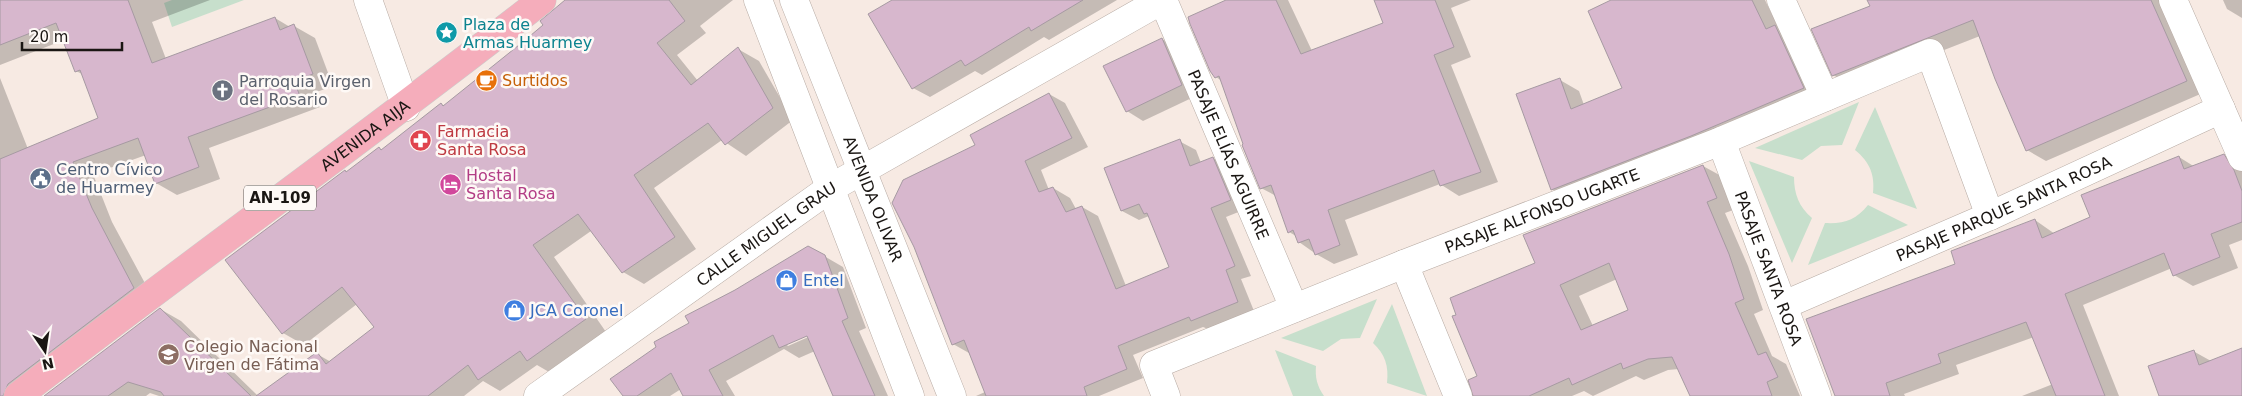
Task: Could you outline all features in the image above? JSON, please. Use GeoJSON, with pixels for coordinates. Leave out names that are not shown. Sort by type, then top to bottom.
{"type":"FeatureCollection","features":[{"type":"Feature","properties":{"kind":"main road","name":"AVENIDA AIJA"},"geometry":{"type":"LineString","coordinates":[[18,396],[155,290],[406,107],[542,0]]}},
{"type":"Feature","properties":{"kind":"street"},"geometry":{"type":"LineString","coordinates":[[368,0],[406,107]]}},
{"type":"Feature","properties":{"kind":"street"},"geometry":{"type":"LineString","coordinates":[[758,0],[910,396]]}},
{"type":"Feature","properties":{"kind":"street","name":"AVENIDA OLIVAR"},"geometry":{"type":"LineString","coordinates":[[794,0],[952,396]]}},
{"type":"Feature","properties":{"kind":"street","name":"CALLE MIGUEL GRAU"},"geometry":{"type":"LineString","coordinates":[[538,396],[829,189],[1162,0]]}},
{"type":"Feature","properties":{"kind":"street","name":"PASAJE ELÍAS AGUIRRE"},"geometry":{"type":"LineString","coordinates":[[1162,0],[1294,308]]}},
{"type":"Feature","properties":{"kind":"street"},"geometry":{"type":"LineString","coordinates":[[1781,0],[1825,97]]}},
{"type":"Feature","properties":{"kind":"street"},"geometry":{"type":"LineString","coordinates":[[2173,0],[2242,157]]}},
{"type":"Feature","properties":{"kind":"street","name":"PASAJE ALFONSO UGARTE"},"geometry":{"type":"LineString","coordinates":[[1166,396],[1154,365],[1404,264],[1721,141],[1930,53],[1990,216]]}},
{"type":"Feature","properties":{"kind":"street","name":"PASAJE PARQUE SANTA ROSA"},"geometry":{"type":"LineString","coordinates":[[1784,305],[1990,216],[2221,109]]}},
{"type":"Feature","properties":{"kind":"street","name":"PASAJE SANTA ROSA"},"geometry":{"type":"LineString","coordinates":[[1721,141],[1817,396]]}},
{"type":"Feature","properties":{"kind":"street"},"geometry":{"type":"LineString","coordinates":[[1404,264],[1458,396]]}},
{"type":"Feature","properties":{"kind":"green space"},"geometry":{"type":"Polygon","coordinates":[[[172,0],[244,0],[172,27],[164,3],[172,0]]]}},
{"type":"Feature","properties":{"kind":"green space"},"geometry":{"type":"Polygon","coordinates":[[[1859,102],[1842,145],[1821,146],[1802,160],[1755,148],[1859,102]]]}},
{"type":"Feature","properties":{"kind":"green space"},"geometry":{"type":"Polygon","coordinates":[[[1875,107],[1917,209],[1873,193],[1873,180],[1868,164],[1855,150],[1875,107]]]}},
{"type":"Feature","properties":{"kind":"green space"},"geometry":{"type":"Polygon","coordinates":[[[1749,161],[1794,177],[1798,200],[1812,218],[1792,263],[1749,161]]]}},
{"type":"Feature","properties":{"kind":"green space"},"geometry":{"type":"Polygon","coordinates":[[[1868,205],[1908,225],[1808,265],[1825,223],[1844,222],[1854,218],[1868,205]]]}},
{"type":"Feature","properties":{"kind":"green space"},"geometry":{"type":"Polygon","coordinates":[[[1377,299],[1360,338],[1341,339],[1323,351],[1281,338],[1377,299]]]}},
{"type":"Feature","properties":{"kind":"green space"},"geometry":{"type":"Polygon","coordinates":[[[1392,304],[1427,396],[1387,383],[1385,361],[1381,352],[1373,343],[1392,304]]]}},
{"type":"Feature","properties":{"kind":"green space"},"geometry":{"type":"Polygon","coordinates":[[[1275,350],[1316,366],[1317,381],[1324,396],[1293,396],[1275,350]]]}},
{"type":"Feature","properties":{"kind":"building"},"geometry":{"type":"Polygon","coordinates":[[[0,0],[128,0],[152,63],[275,17],[280,30],[294,24],[313,74],[294,81],[300,96],[188,137],[199,167],[155,184],[138,138],[73,162],[92,208],[134,288],[8,384],[3,396],[0,396],[0,159],[98,118],[80,70],[75,72],[56,23],[0,45],[0,0]]]}},
{"type":"Feature","properties":{"kind":"building"},"geometry":{"type":"Polygon","coordinates":[[[565,0],[669,0],[685,21],[657,43],[691,85],[738,47],[773,108],[725,145],[708,123],[634,175],[675,237],[622,273],[578,214],[533,245],[586,319],[527,361],[520,351],[478,380],[468,365],[428,396],[256,396],[317,352],[326,364],[374,327],[342,287],[282,334],[225,260],[345,170],[346,172],[379,147],[381,150],[441,103],[443,106],[543,25],[540,21],[565,0]]]}},
{"type":"Feature","properties":{"kind":"building"},"geometry":{"type":"Polygon","coordinates":[[[892,0],[1083,0],[1031,31],[1029,27],[965,66],[961,60],[912,89],[868,14],[892,0]]]}},
{"type":"Feature","properties":{"kind":"building"},"geometry":{"type":"Polygon","coordinates":[[[1226,0],[1276,0],[1301,54],[1383,23],[1374,0],[1435,0],[1454,47],[1434,55],[1481,172],[1440,186],[1434,170],[1328,210],[1340,245],[1315,255],[1309,239],[1298,243],[1293,230],[1288,233],[1271,185],[1260,189],[1242,145],[1219,76],[1215,78],[1210,71],[1190,24],[1188,17],[1226,0]]]}},
{"type":"Feature","properties":{"kind":"building"},"geometry":{"type":"Polygon","coordinates":[[[1611,0],[1752,0],[1766,29],[1775,25],[1804,88],[1691,136],[1551,190],[1516,94],[1560,78],[1571,109],[1622,88],[1588,11],[1611,0]]]}},
{"type":"Feature","properties":{"kind":"building"},"geometry":{"type":"Polygon","coordinates":[[[1867,0],[2151,0],[2187,81],[2026,151],[1995,79],[1973,20],[1832,76],[1811,29],[1870,6],[1867,0]]]}},
{"type":"Feature","properties":{"kind":"building"},"geometry":{"type":"Polygon","coordinates":[[[1162,38],[1182,85],[1126,112],[1103,66],[1162,38]]]}},
{"type":"Feature","properties":{"kind":"building"},"geometry":{"type":"Polygon","coordinates":[[[1049,93],[1072,138],[1025,161],[1039,192],[1053,187],[1066,212],[1082,206],[1116,289],[1169,267],[1147,213],[1144,214],[1139,204],[1121,211],[1104,168],[1180,139],[1190,166],[1213,157],[1231,200],[1211,208],[1235,266],[1226,270],[1238,302],[1191,321],[1189,317],[1118,346],[1127,369],[1084,387],[1087,396],[986,396],[964,340],[952,345],[914,247],[892,203],[903,180],[975,145],[970,135],[1049,93]]]}},
{"type":"Feature","properties":{"kind":"building"},"geometry":{"type":"Polygon","coordinates":[[[2224,154],[2234,170],[2242,191],[2242,222],[2211,234],[2220,257],[2173,276],[2164,253],[2065,294],[2105,396],[2056,396],[2026,322],[1938,354],[1941,363],[1886,383],[1890,396],[1835,396],[1806,319],[1955,264],[1951,251],[2035,219],[2042,238],[2090,217],[2081,195],[2179,156],[2184,169],[2224,154]]]}},
{"type":"Feature","properties":{"kind":"building"},"geometry":{"type":"Polygon","coordinates":[[[1703,165],[1717,198],[1707,202],[1729,254],[1744,299],[1735,303],[1758,355],[1766,352],[1778,377],[1767,382],[1772,396],[1690,396],[1672,357],[1648,359],[1623,369],[1621,363],[1572,385],[1569,378],[1529,396],[1473,396],[1468,380],[1477,376],[1452,316],[1456,315],[1450,298],[1535,263],[1523,235],[1703,165]],[[1609,263],[1560,285],[1581,330],[1628,310],[1609,263]]]}},
{"type":"Feature","properties":{"kind":"building"},"geometry":{"type":"Polygon","coordinates":[[[808,246],[825,255],[848,318],[842,321],[875,396],[833,396],[807,336],[779,348],[773,335],[709,370],[723,396],[683,396],[671,373],[637,396],[623,396],[610,379],[656,347],[654,342],[689,323],[685,316],[735,290],[808,246]]]}},
{"type":"Feature","properties":{"kind":"building","name":"Colegio Nacional Virgen de Fátima"},"geometry":{"type":"Polygon","coordinates":[[[160,308],[251,396],[164,396],[161,392],[128,382],[108,396],[44,396],[160,308]]]}},
{"type":"Feature","properties":{"kind":"building"},"geometry":{"type":"Polygon","coordinates":[[[2242,348],[2242,396],[2159,396],[2148,366],[2194,350],[2199,365],[2242,348]]]}},
{"type":"Feature","properties":{"kind":"place","name":"Plaza de Armas Huarmey"},"geometry":{"type":"Point","coordinates":[447,33]}},
{"type":"Feature","properties":{"kind":"place","name":"Surtidos"},"geometry":{"type":"Point","coordinates":[486,80]}},
{"type":"Feature","properties":{"kind":"place","name":"Parroquia Virgen del Rosario"},"geometry":{"type":"Point","coordinates":[223,90]}},
{"type":"Feature","properties":{"kind":"place","name":"Farmacia Santa Rosa"},"geometry":{"type":"Point","coordinates":[421,140]}},
{"type":"Feature","properties":{"kind":"place","name":"Centro Cívico de Huarmey"},"geometry":{"type":"Point","coordinates":[40,178]}},
{"type":"Feature","properties":{"kind":"place","name":"Hostal Santa Rosa"},"geometry":{"type":"Point","coordinates":[450,184]}},
{"type":"Feature","properties":{"kind":"place","name":"Entel"},"geometry":{"type":"Point","coordinates":[787,280]}},
{"type":"Feature","properties":{"kind":"place","name":"JCA Coronel"},"geometry":{"type":"Point","coordinates":[514,310]}},
{"type":"Feature","properties":{"kind":"place","name":"Colegio Nacional Virgen de Fátima"},"geometry":{"type":"Point","coordinates":[168,355]}}]}
